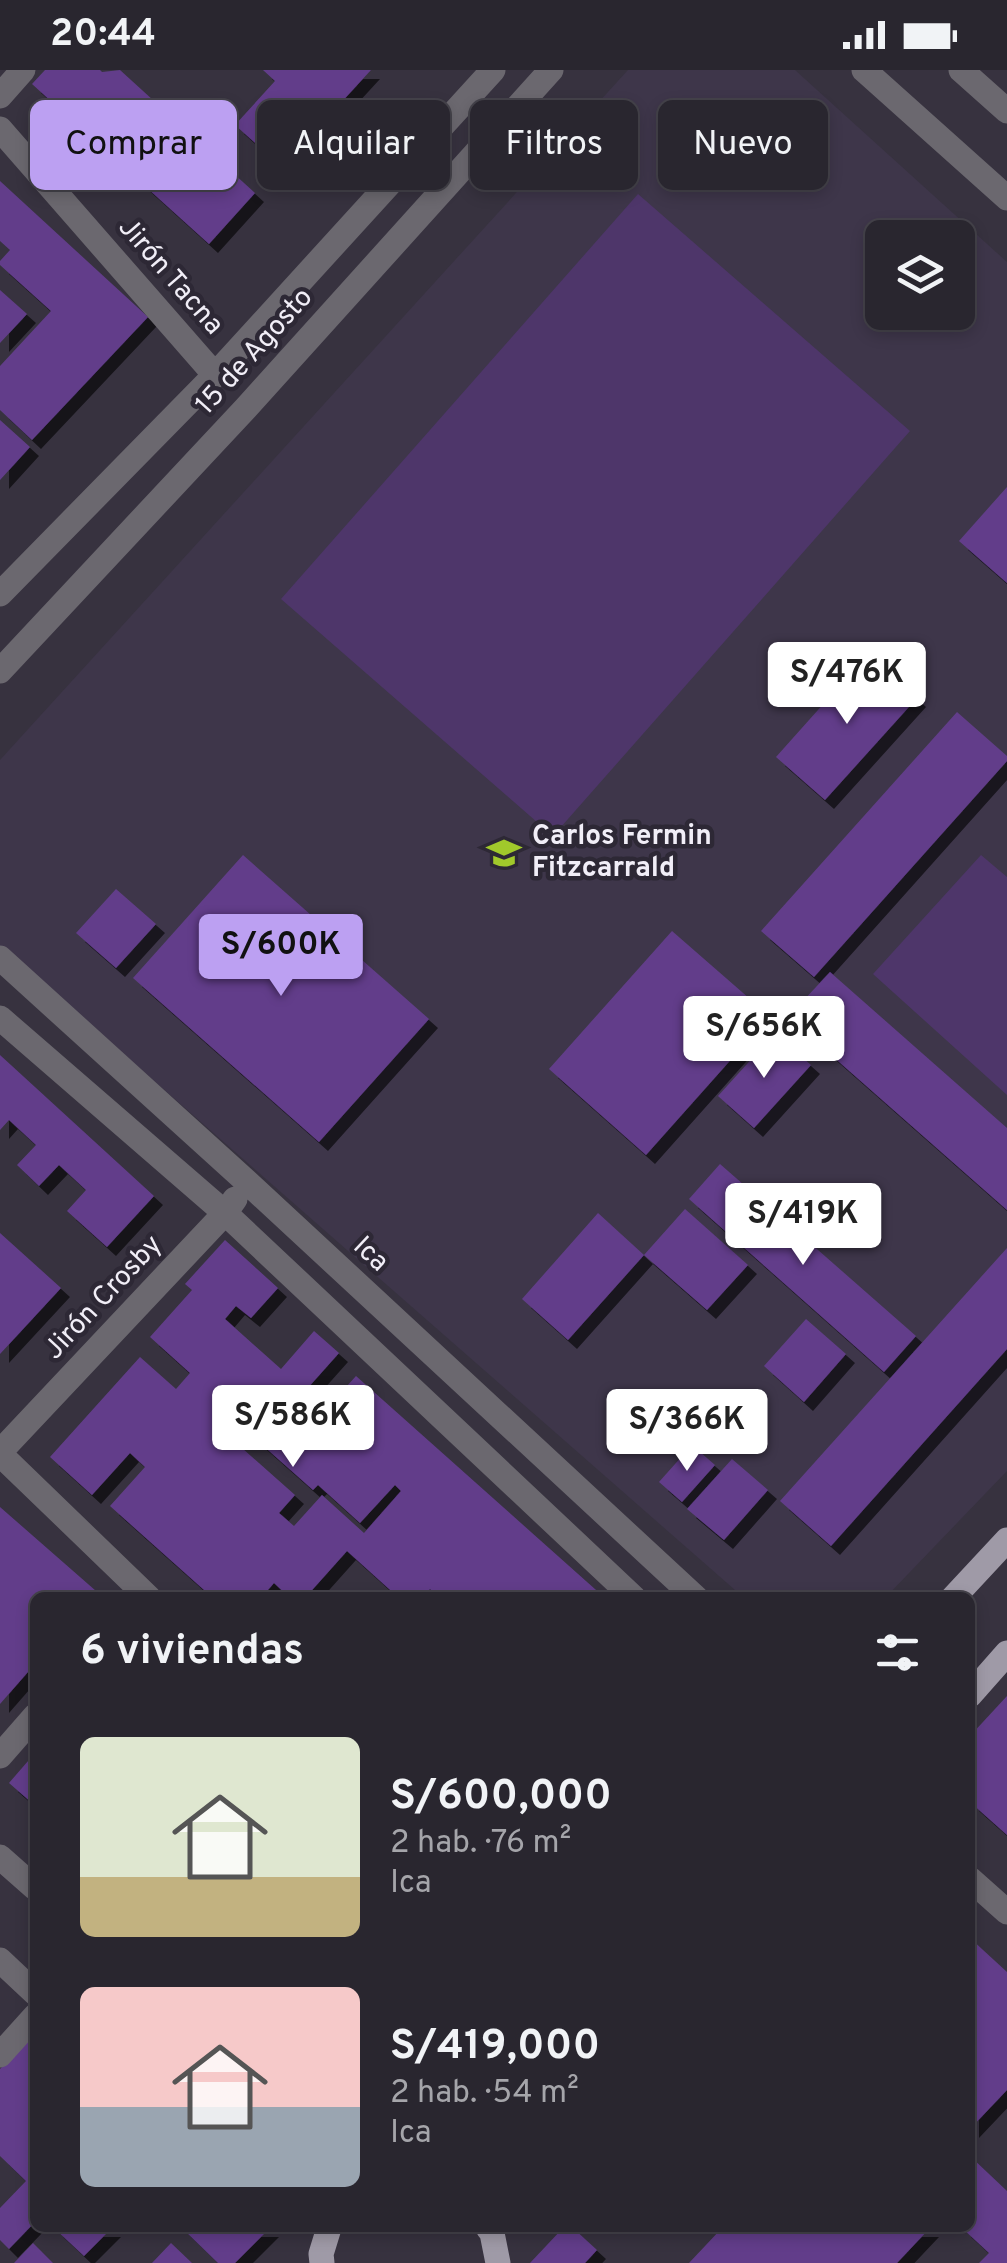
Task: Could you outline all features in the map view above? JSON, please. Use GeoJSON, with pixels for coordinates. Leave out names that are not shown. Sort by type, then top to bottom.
{"type":"FeatureCollection","features":[{"type":"Feature","properties":{"kind":"main road"},"geometry":{"type":"LineString","coordinates":[[959,1592],[1007,1540]]}},
{"type":"Feature","properties":{"kind":"main road"},"geometry":{"type":"LineString","coordinates":[[975,1689],[1007,1654]]}},
{"type":"Feature","properties":{"kind":"main road"},"geometry":{"type":"LineString","coordinates":[[322,2263],[328,2232]]}},
{"type":"Feature","properties":{"kind":"main road"},"geometry":{"type":"LineString","coordinates":[[493,2232],[498,2263]]}},
{"type":"Feature","properties":{"kind":"street"},"geometry":{"type":"LineString","coordinates":[[0,96],[23,70]]}},
{"type":"Feature","properties":{"kind":"street","name":"15 de Agosto"},"geometry":{"type":"LineString","coordinates":[[0,594],[215,375],[493,70]]}},
{"type":"Feature","properties":{"kind":"street","name":"15 de Agosto"},"geometry":{"type":"LineString","coordinates":[[0,671],[232,423],[551,70]]}},
{"type":"Feature","properties":{"kind":"street"},"geometry":{"type":"LineString","coordinates":[[864,70],[1007,198]]}},
{"type":"Feature","properties":{"kind":"street"},"geometry":{"type":"LineString","coordinates":[[962,70],[1007,111]]}},
{"type":"Feature","properties":{"kind":"street","name":"Jirón Tacna"},"geometry":{"type":"LineString","coordinates":[[0,129],[215,375]]}},
{"type":"Feature","properties":{"kind":"street","name":"Ica"},"geometry":{"type":"LineString","coordinates":[[0,958],[690,1592]]}},
{"type":"Feature","properties":{"kind":"street"},"geometry":{"type":"LineString","coordinates":[[0,1018],[225,1214],[628,1592]]}},
{"type":"Feature","properties":{"kind":"street","name":"Jirón Crosby"},"geometry":{"type":"LineString","coordinates":[[0,1453],[225,1214],[247,1182]]}},
{"type":"Feature","properties":{"kind":"street"},"geometry":{"type":"LineString","coordinates":[[0,1453],[141,1592]]}},
{"type":"Feature","properties":{"kind":"street"},"geometry":{"type":"LineString","coordinates":[[0,1756],[30,1722]]}},
{"type":"Feature","properties":{"kind":"street"},"geometry":{"type":"LineString","coordinates":[[0,1857],[30,1884]]}},
{"type":"Feature","properties":{"kind":"street"},"geometry":{"type":"LineString","coordinates":[[975,1883],[1007,1912]]}},
{"type":"Feature","properties":{"kind":"street"},"geometry":{"type":"LineString","coordinates":[[0,1960],[30,1987]]}},
{"type":"Feature","properties":{"kind":"street"},"geometry":{"type":"LineString","coordinates":[[0,2055],[30,2022]]}},
{"type":"Feature","properties":{"kind":"shaded area","name":"Carlos Fermin Fitzcarrald"},"geometry":{"type":"Polygon","coordinates":[[[628,70],[795,70],[961,220],[865,220],[865,330],[975,330],[975,233],[1007,262],[1007,1471],[891,1592],[737,1592],[0,946],[0,760],[519,190],[638,190],[638,100],[601,100],[628,70]]]}},
{"type":"Feature","properties":{"kind":"shaded area"},"geometry":{"type":"Polygon","coordinates":[[[638,194],[910,431],[553,836],[281,599],[638,194]]]}},
{"type":"Feature","properties":{"kind":"shaded area"},"geometry":{"type":"Polygon","coordinates":[[[981,855],[1007,877],[1007,1095],[873,974],[981,855]]]}},
{"type":"Feature","properties":{"kind":"building"},"geometry":{"type":"Polygon","coordinates":[[[45,70],[120,70],[153,100],[50,100],[32,84],[45,70]]]}},
{"type":"Feature","properties":{"kind":"building"},"geometry":{"type":"Polygon","coordinates":[[[263,70],[371,70],[343,100],[258,100],[275,81],[263,70]]]}},
{"type":"Feature","properties":{"kind":"building"},"geometry":{"type":"Polygon","coordinates":[[[257,101],[257,145],[237,123],[257,101]]]}},
{"type":"Feature","properties":{"kind":"building"},"geometry":{"type":"Polygon","coordinates":[[[237,177],[255,193],[209,244],[149,190],[237,190],[237,177]]]}},
{"type":"Feature","properties":{"kind":"building"},"geometry":{"type":"Polygon","coordinates":[[[0,181],[148,317],[32,440],[0,410],[0,366],[51,311],[0,265],[10,250],[0,241],[0,181]]]}},
{"type":"Feature","properties":{"kind":"building"},"geometry":{"type":"Polygon","coordinates":[[[0,290],[27,314],[0,343],[0,290]]]}},
{"type":"Feature","properties":{"kind":"building"},"geometry":{"type":"Polygon","coordinates":[[[0,420],[30,447],[0,480],[0,420]]]}},
{"type":"Feature","properties":{"kind":"building"},"geometry":{"type":"Polygon","coordinates":[[[1007,487],[1007,583],[959,541],[1007,487]]]}},
{"type":"Feature","properties":{"kind":"building"},"geometry":{"type":"Polygon","coordinates":[[[868,654],[917,698],[825,800],[776,757],[868,654]]]}},
{"type":"Feature","properties":{"kind":"building"},"geometry":{"type":"Polygon","coordinates":[[[957,712],[1007,756],[1007,761],[814,977],[761,931],[957,712]]]}},
{"type":"Feature","properties":{"kind":"building"},"geometry":{"type":"Polygon","coordinates":[[[243,855],[429,1019],[319,1142],[133,978],[243,855]]]}},
{"type":"Feature","properties":{"kind":"building"},"geometry":{"type":"Polygon","coordinates":[[[116,889],[156,924],[116,968],[76,933],[116,889]]]}},
{"type":"Feature","properties":{"kind":"building"},"geometry":{"type":"Polygon","coordinates":[[[672,931],[758,1006],[741,1026],[752,1036],[646,1155],[549,1069],[672,931]]]}},
{"type":"Feature","properties":{"kind":"building"},"geometry":{"type":"Polygon","coordinates":[[[830,972],[1007,1128],[1007,1210],[788,1017],[830,972]]]}},
{"type":"Feature","properties":{"kind":"building"},"geometry":{"type":"Polygon","coordinates":[[[775,1033],[811,1065],[754,1128],[718,1096],[775,1033]]]}},
{"type":"Feature","properties":{"kind":"building"},"geometry":{"type":"Polygon","coordinates":[[[0,1055],[154,1196],[107,1247],[67,1211],[86,1190],[59,1165],[39,1186],[17,1165],[36,1145],[9,1120],[0,1130],[0,1055]]]}},
{"type":"Feature","properties":{"kind":"building"},"geometry":{"type":"Polygon","coordinates":[[[720,1164],[916,1336],[884,1372],[689,1199],[720,1164]]]}},
{"type":"Feature","properties":{"kind":"building"},"geometry":{"type":"Polygon","coordinates":[[[685,1209],[748,1265],[707,1310],[644,1255],[685,1209]]]}},
{"type":"Feature","properties":{"kind":"building"},"geometry":{"type":"Polygon","coordinates":[[[598,1213],[644,1255],[568,1340],[522,1299],[598,1213]]]}},
{"type":"Feature","properties":{"kind":"building"},"geometry":{"type":"Polygon","coordinates":[[[0,1233],[61,1288],[0,1354],[0,1233]]]}},
{"type":"Feature","properties":{"kind":"building"},"geometry":{"type":"Polygon","coordinates":[[[225,1240],[278,1288],[251,1318],[236,1306],[225,1319],[281,1369],[314,1331],[339,1353],[298,1399],[319,1417],[356,1376],[598,1592],[392,1592],[347,1551],[310,1592],[284,1592],[274,1583],[266,1592],[206,1592],[110,1506],[145,1467],[130,1453],[92,1495],[50,1457],[140,1357],[176,1389],[190,1373],[150,1337],[192,1290],[185,1284],[225,1240]],[[234,1420],[224,1432],[295,1495],[279,1513],[294,1526],[322,1495],[364,1533],[401,1491],[395,1485],[360,1523],[318,1485],[313,1490],[234,1420]]]}},
{"type":"Feature","properties":{"kind":"building"},"geometry":{"type":"Polygon","coordinates":[[[1007,1248],[1007,1349],[831,1546],[780,1501],[1007,1248]]]}},
{"type":"Feature","properties":{"kind":"building"},"geometry":{"type":"Polygon","coordinates":[[[806,1319],[846,1354],[804,1402],[764,1366],[806,1319]]]}},
{"type":"Feature","properties":{"kind":"building"},"geometry":{"type":"Polygon","coordinates":[[[692,1445],[715,1465],[682,1502],[659,1482],[692,1445]]]}},
{"type":"Feature","properties":{"kind":"building"},"geometry":{"type":"Polygon","coordinates":[[[732,1459],[768,1490],[724,1540],[687,1509],[732,1459]]]}},
{"type":"Feature","properties":{"kind":"building"},"geometry":{"type":"Polygon","coordinates":[[[0,1507],[97,1592],[30,1592],[30,1670],[0,1704],[0,1507]]]}},
{"type":"Feature","properties":{"kind":"building"},"geometry":{"type":"Polygon","coordinates":[[[1007,1696],[1007,1835],[975,1806],[975,1731],[1007,1696]]]}},
{"type":"Feature","properties":{"kind":"building"},"geometry":{"type":"Polygon","coordinates":[[[30,1759],[30,1801],[9,1783],[30,1759]]]}},
{"type":"Feature","properties":{"kind":"building"},"geometry":{"type":"Polygon","coordinates":[[[975,1943],[1007,1972],[1007,2090],[975,2124],[975,1943]]]}},
{"type":"Feature","properties":{"kind":"building"},"geometry":{"type":"Polygon","coordinates":[[[30,2038],[30,2227],[9,2249],[0,2240],[0,2208],[26,2181],[0,2156],[0,2069],[30,2038]]]}},
{"type":"Feature","properties":{"kind":"building"},"geometry":{"type":"Polygon","coordinates":[[[975,2161],[1007,2191],[1007,2263],[979,2263],[989,2253],[966,2232],[975,2232],[975,2161]]]}},
{"type":"Feature","properties":{"kind":"building"},"geometry":{"type":"Polygon","coordinates":[[[58,2232],[108,2232],[84,2256],[58,2232]]]}},
{"type":"Feature","properties":{"kind":"building"},"geometry":{"type":"Polygon","coordinates":[[[186,2232],[266,2232],[235,2263],[218,2263],[186,2232]]]}},
{"type":"Feature","properties":{"kind":"building"},"geometry":{"type":"Polygon","coordinates":[[[559,2232],[577,2232],[597,2250],[585,2263],[530,2263],[559,2232]]]}},
{"type":"Feature","properties":{"kind":"building"},"geometry":{"type":"Polygon","coordinates":[[[718,2232],[926,2232],[897,2263],[689,2263],[718,2232]]]}},
{"type":"Feature","properties":{"kind":"building"},"geometry":{"type":"Polygon","coordinates":[[[33,2243],[53,2263],[14,2263],[33,2243]]]}},
{"type":"Feature","properties":{"kind":"building"},"geometry":{"type":"Polygon","coordinates":[[[171,2243],[192,2263],[152,2263],[171,2243]]]}},
{"type":"Feature","properties":{"kind":"place","name":"Carlos Fermin Fitzcarrald"},"geometry":{"type":"Point","coordinates":[504,853]}}]}
